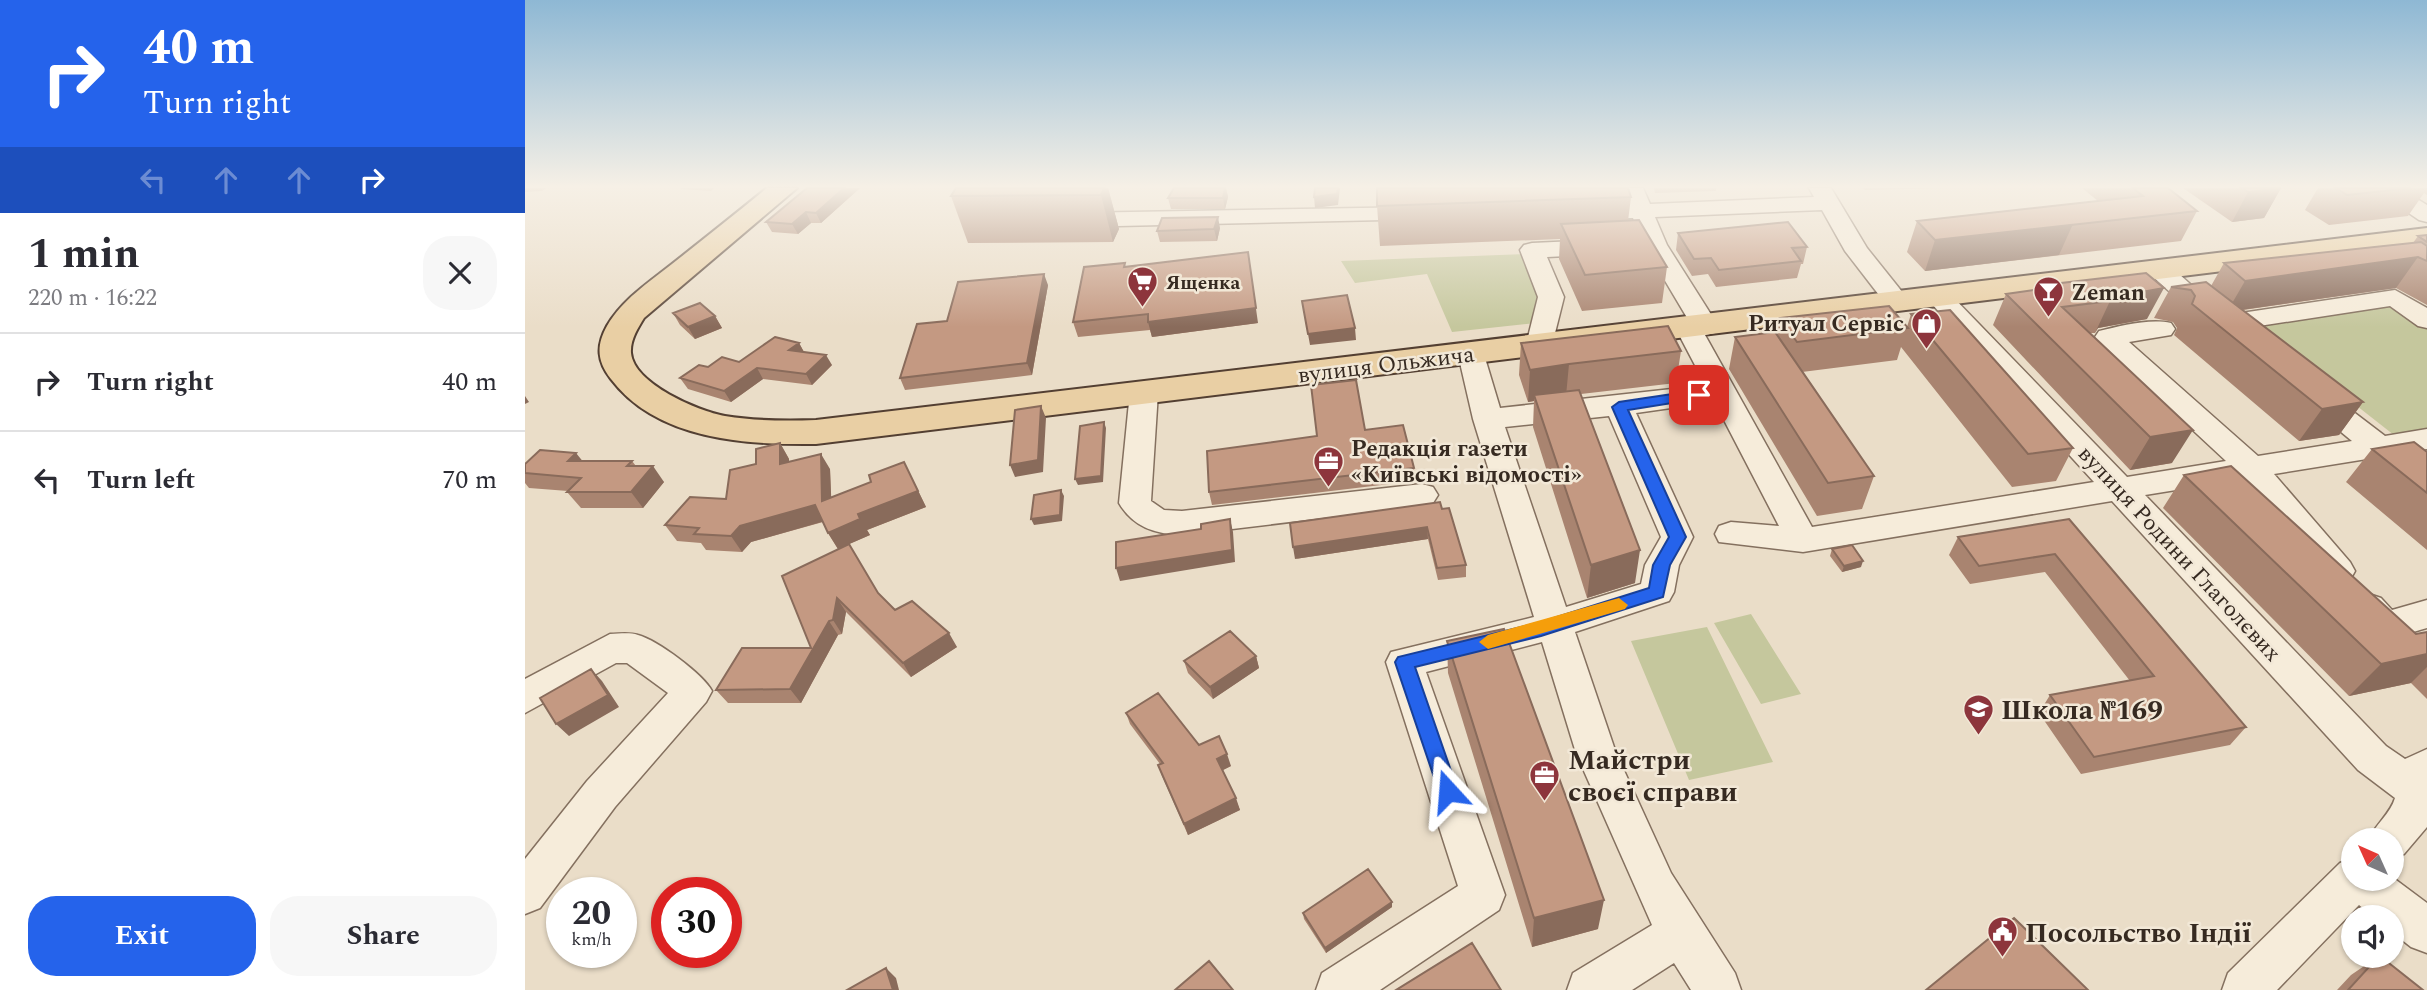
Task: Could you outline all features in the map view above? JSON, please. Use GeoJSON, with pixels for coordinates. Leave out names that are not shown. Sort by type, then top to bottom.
{"type":"FeatureCollection","features":[{"type":"Feature","properties":{"kind":"main road","name":"вулиця Ольжича"},"geometry":{"type":"LineString","coordinates":[[727,234],[641,303],[618,331],[613,354],[621,374],[651,399],[705,425],[775,433],[816,432],[1697,328],[2427,237]]}},
{"type":"Feature","properties":{"kind":"street"},"geometry":{"type":"LineString","coordinates":[[1650,234],[1803,540]]}},
{"type":"Feature","properties":{"kind":"street"},"geometry":{"type":"LineString","coordinates":[[1845,234],[1898,303]]}},
{"type":"Feature","properties":{"kind":"street"},"geometry":{"type":"LineString","coordinates":[[1539,345],[1551,297],[1532,250],[1655,245]]}},
{"type":"Feature","properties":{"kind":"street"},"geometry":{"type":"LineString","coordinates":[[2159,270],[2220,324],[2250,346]]}},
{"type":"Feature","properties":{"kind":"street","name":"вулиця Родини Глаголєвих"},"geometry":{"type":"LineString","coordinates":[[1940,298],[2372,758],[2424,786]]}},
{"type":"Feature","properties":{"kind":"street"},"geometry":{"type":"LineString","coordinates":[[2220,324],[2395,298],[2427,320]]}},
{"type":"Feature","properties":{"kind":"street"},"geometry":{"type":"LineString","coordinates":[[2162,330],[2108,337],[2251,467],[2385,626],[2427,614]]}},
{"type":"Feature","properties":{"kind":"street"},"geometry":{"type":"LineString","coordinates":[[1472,354],[1488,419],[1601,765],[1644,863],[1681,933],[1718,990]]}},
{"type":"Feature","properties":{"kind":"street"},"geometry":{"type":"LineString","coordinates":[[2291,377],[2427,485]]}},
{"type":"Feature","properties":{"kind":"street"},"geometry":{"type":"LineString","coordinates":[[1144,392],[1135,503],[1142,514],[1156,521],[1182,523],[1422,495]]}},
{"type":"Feature","properties":{"kind":"street"},"geometry":{"type":"LineString","coordinates":[[1488,419],[1619,407],[1699,395]]}},
{"type":"Feature","properties":{"kind":"street"},"geometry":{"type":"LineString","coordinates":[[1353,981],[1483,895],[1404,662],[1557,624],[1657,592],[1662,565],[1677,537],[1619,407]]}},
{"type":"Feature","properties":{"kind":"street"},"geometry":{"type":"LineString","coordinates":[[1731,534],[1803,540],[2427,439]]}},
{"type":"Feature","properties":{"kind":"street"},"geometry":{"type":"LineString","coordinates":[[525,697],[610,649],[634,648],[693,691],[601,794],[525,892]]}},
{"type":"Feature","properties":{"kind":"street"},"geometry":{"type":"LineString","coordinates":[[2400,828],[2412,814],[2424,786]]}},
{"type":"Feature","properties":{"kind":"street"},"geometry":{"type":"LineString","coordinates":[[2245,990],[2344,891]]}},
{"type":"Feature","properties":{"kind":"street"},"geometry":{"type":"LineString","coordinates":[[2374,891],[2427,931]]}},
{"type":"Feature","properties":{"kind":"street"},"geometry":{"type":"LineString","coordinates":[[1590,990],[1681,933]]}},
{"type":"Feature","properties":{"kind":"green space"},"geometry":{"type":"Polygon","coordinates":[[[1526,254],[1545,297],[1536,323],[1452,332],[1427,274],[1355,283],[1341,261],[1526,254]]]}},
{"type":"Feature","properties":{"kind":"green space"},"geometry":{"type":"Polygon","coordinates":[[[2398,302],[2427,322],[2427,435],[2399,439],[2250,322],[2398,302]]]}},
{"type":"Feature","properties":{"kind":"green space"},"geometry":{"type":"Polygon","coordinates":[[[1751,614],[1801,694],[1761,704],[1714,623],[1751,614]]]}},
{"type":"Feature","properties":{"kind":"green space"},"geometry":{"type":"Polygon","coordinates":[[[1707,627],[1773,762],[1689,780],[1631,641],[1707,627]]]}},
{"type":"Feature","properties":{"kind":"building"},"geometry":{"type":"Polygon","coordinates":[[[1566,234],[1647,234],[1667,267],[1585,275],[1566,234]]]}},
{"type":"Feature","properties":{"kind":"building"},"geometry":{"type":"Polygon","coordinates":[[[1679,234],[1797,234],[1807,247],[1792,248],[1801,261],[1719,270],[1711,258],[1694,259],[1679,234]]]}},
{"type":"Feature","properties":{"kind":"building"},"geometry":{"type":"Polygon","coordinates":[[[1930,234],[1987,234],[1935,240],[1930,234]]]}},
{"type":"Feature","properties":{"kind":"building"},"geometry":{"type":"Polygon","coordinates":[[[2427,235],[2427,242],[2418,236],[2427,235]]]}},
{"type":"Feature","properties":{"kind":"building"},"geometry":{"type":"Polygon","coordinates":[[[2421,242],[2427,246],[2427,261],[2418,257],[2245,281],[2224,263],[2421,242]]]}},
{"type":"Feature","properties":{"kind":"building"},"geometry":{"type":"Polygon","coordinates":[[[1248,252],[1256,308],[1148,322],[1148,314],[1073,322],[1084,267],[1125,263],[1124,267],[1248,252]]]}},
{"type":"Feature","properties":{"kind":"building"},"geometry":{"type":"Polygon","coordinates":[[[2146,273],[2164,288],[2114,297],[2110,301],[2062,307],[2193,430],[2150,437],[2006,294],[2048,288],[2044,285],[2146,273]]]}},
{"type":"Feature","properties":{"kind":"building"},"geometry":{"type":"Polygon","coordinates":[[[1044,274],[1027,363],[900,378],[917,324],[947,321],[958,282],[1044,274]]]}},
{"type":"Feature","properties":{"kind":"building"},"geometry":{"type":"Polygon","coordinates":[[[2206,282],[2363,402],[2322,409],[2192,304],[2195,296],[2191,290],[2171,287],[2206,282]]]}},
{"type":"Feature","properties":{"kind":"building"},"geometry":{"type":"Polygon","coordinates":[[[1347,295],[1355,328],[1308,334],[1302,301],[1347,295]]]}},
{"type":"Feature","properties":{"kind":"building"},"geometry":{"type":"Polygon","coordinates":[[[700,303],[715,316],[688,327],[673,313],[700,303]]]}},
{"type":"Feature","properties":{"kind":"building"},"geometry":{"type":"Polygon","coordinates":[[[1889,306],[1908,328],[1797,342],[1780,318],[1889,306]]]}},
{"type":"Feature","properties":{"kind":"building"},"geometry":{"type":"Polygon","coordinates":[[[1950,310],[2073,448],[2028,454],[1911,314],[1950,310]]]}},
{"type":"Feature","properties":{"kind":"building"},"geometry":{"type":"Polygon","coordinates":[[[1668,326],[1681,351],[1530,370],[1521,343],[1668,326]]]}},
{"type":"Feature","properties":{"kind":"building"},"geometry":{"type":"Polygon","coordinates":[[[1775,332],[1874,476],[1828,483],[1735,337],[1775,332]]]}},
{"type":"Feature","properties":{"kind":"building"},"geometry":{"type":"Polygon","coordinates":[[[775,337],[799,343],[789,350],[826,355],[806,374],[757,368],[724,391],[680,378],[699,365],[708,367],[722,357],[739,362],[775,337]]]}},
{"type":"Feature","properties":{"kind":"building"},"geometry":{"type":"Polygon","coordinates":[[[1356,380],[1365,430],[1403,425],[1414,468],[1209,492],[1207,451],[1317,436],[1311,385],[1356,380]]]}},
{"type":"Feature","properties":{"kind":"building"},"geometry":{"type":"Polygon","coordinates":[[[1579,390],[1640,550],[1591,565],[1534,395],[1579,390]]]}},
{"type":"Feature","properties":{"kind":"building"},"geometry":{"type":"Polygon","coordinates":[[[1041,406],[1038,460],[1010,465],[1015,410],[1041,406]]]}},
{"type":"Feature","properties":{"kind":"building"},"geometry":{"type":"Polygon","coordinates":[[[1104,422],[1101,476],[1075,479],[1080,426],[1104,422]]]}},
{"type":"Feature","properties":{"kind":"building"},"geometry":{"type":"Polygon","coordinates":[[[2414,442],[2427,452],[2427,493],[2372,449],[2414,442]]]}},
{"type":"Feature","properties":{"kind":"building"},"geometry":{"type":"Polygon","coordinates":[[[780,443],[780,464],[821,454],[822,501],[871,482],[869,475],[904,462],[918,491],[858,514],[860,519],[828,533],[815,505],[740,526],[731,536],[694,534],[699,528],[665,525],[690,497],[726,499],[730,470],[756,464],[756,449],[780,443]]]}},
{"type":"Feature","properties":{"kind":"building"},"geometry":{"type":"Polygon","coordinates":[[[540,450],[576,453],[568,461],[632,461],[627,466],[653,466],[631,492],[567,492],[581,478],[525,473],[525,464],[540,450]]]}},
{"type":"Feature","properties":{"kind":"building"},"geometry":{"type":"Polygon","coordinates":[[[2231,466],[2416,634],[2427,632],[2427,654],[2381,664],[2184,475],[2231,466]]]}},
{"type":"Feature","properties":{"kind":"building"},"geometry":{"type":"Polygon","coordinates":[[[1061,490],[1060,515],[1031,519],[1034,495],[1061,490]]]}},
{"type":"Feature","properties":{"kind":"building"},"geometry":{"type":"Polygon","coordinates":[[[1440,502],[1442,509],[1449,508],[1466,565],[1437,568],[1427,527],[1293,547],[1290,523],[1440,502]]]}},
{"type":"Feature","properties":{"kind":"building"},"geometry":{"type":"Polygon","coordinates":[[[1230,519],[1232,550],[1116,568],[1116,542],[1201,529],[1201,524],[1230,519]]]}},
{"type":"Feature","properties":{"kind":"building"},"geometry":{"type":"Polygon","coordinates":[[[2069,519],[2246,727],[2094,757],[2050,695],[2154,676],[2055,554],[1979,566],[1958,537],[2069,519]]]}},
{"type":"Feature","properties":{"kind":"building"},"geometry":{"type":"Polygon","coordinates":[[[849,544],[878,593],[895,610],[912,601],[949,633],[903,663],[837,598],[833,620],[829,621],[790,689],[716,690],[742,648],[811,648],[782,576],[849,544]]]}},
{"type":"Feature","properties":{"kind":"building"},"geometry":{"type":"Polygon","coordinates":[[[1852,545],[1863,561],[1844,566],[1832,549],[1852,545]]]}},
{"type":"Feature","properties":{"kind":"building"},"geometry":{"type":"Polygon","coordinates":[[[1504,629],[1604,900],[1534,918],[1447,641],[1504,629]]]}},
{"type":"Feature","properties":{"kind":"building"},"geometry":{"type":"Polygon","coordinates":[[[1230,631],[1256,656],[1210,687],[1184,661],[1230,631]]]}},
{"type":"Feature","properties":{"kind":"building"},"geometry":{"type":"Polygon","coordinates":[[[591,669],[608,695],[556,724],[540,698],[591,669]]]}},
{"type":"Feature","properties":{"kind":"building"},"geometry":{"type":"Polygon","coordinates":[[[1158,693],[1199,745],[1219,736],[1227,754],[1217,759],[1236,798],[1184,824],[1158,765],[1163,763],[1126,713],[1158,693]]]}},
{"type":"Feature","properties":{"kind":"building"},"geometry":{"type":"Polygon","coordinates":[[[1368,869],[1392,902],[1325,948],[1303,913],[1368,869]]]}},
{"type":"Feature","properties":{"kind":"building","name":"Посольство Індії"},"geometry":{"type":"Polygon","coordinates":[[[2014,918],[2088,990],[1926,990],[2014,918]]]}},
{"type":"Feature","properties":{"kind":"building"},"geometry":{"type":"Polygon","coordinates":[[[1472,943],[1501,990],[1396,990],[1472,943]]]}},
{"type":"Feature","properties":{"kind":"building"},"geometry":{"type":"Polygon","coordinates":[[[1209,961],[1233,990],[1175,990],[1209,961]]]}},
{"type":"Feature","properties":{"kind":"building"},"geometry":{"type":"Polygon","coordinates":[[[886,968],[893,990],[847,990],[886,968]]]}},
{"type":"Feature","properties":{"kind":"building"},"geometry":{"type":"Polygon","coordinates":[[[2368,968],[2395,968],[2423,990],[2348,990],[2368,968]]]}},
{"type":"Feature","properties":{"kind":"slow traffic"},"geometry":{"type":"LineString","coordinates":[[1488,642],[1619,605]]}},
{"type":"Feature","properties":{"kind":"place","name":"Ященка"},"geometry":{"type":"Point","coordinates":[1143,309]}},
{"type":"Feature","properties":{"kind":"place","name":"Zeman"},"geometry":{"type":"Point","coordinates":[2048,319]}},
{"type":"Feature","properties":{"kind":"place","name":"Ритуал Сервіс"},"geometry":{"type":"Point","coordinates":[1927,350]}},
{"type":"Feature","properties":{"kind":"place","name":"Редакція газети «Київські відомості»"},"geometry":{"type":"Point","coordinates":[1328,488]}},
{"type":"Feature","properties":{"kind":"place","name":"Школа №169"},"geometry":{"type":"Point","coordinates":[1978,736]}},
{"type":"Feature","properties":{"kind":"place","name":"Майстри своєї справи"},"geometry":{"type":"Point","coordinates":[1545,802]}},
{"type":"Feature","properties":{"kind":"place","name":"Посольство Індії"},"geometry":{"type":"Point","coordinates":[2002,959]}},
{"type":"Feature","properties":{"kind":"route"},"geometry":{"type":"LineString","coordinates":[[1448,791],[1404,662],[1541,629],[1657,592],[1662,565],[1677,537],[1619,407],[1699,395]]}}]}
